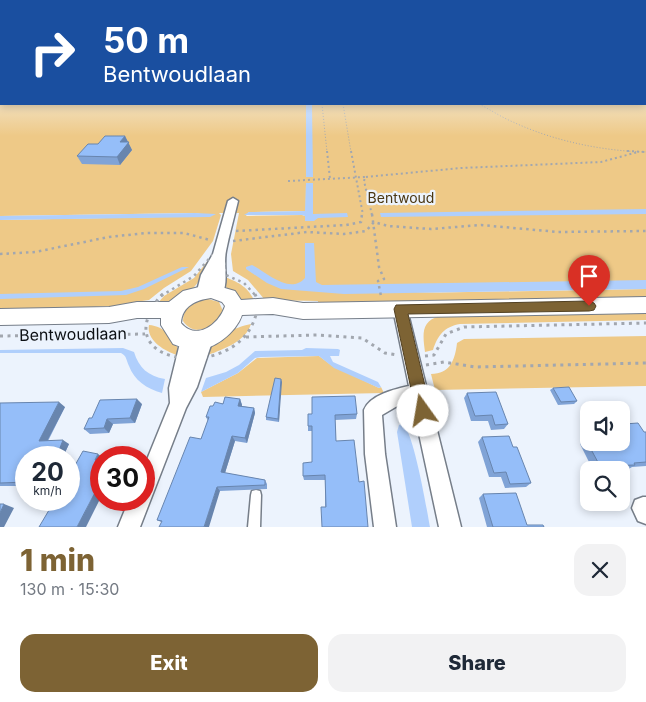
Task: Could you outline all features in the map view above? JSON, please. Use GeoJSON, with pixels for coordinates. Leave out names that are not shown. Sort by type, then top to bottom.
{"type":"FeatureCollection","features":[{"type":"Feature","properties":{"kind":"main road"},"geometry":{"type":"LineString","coordinates":[[210,291],[229,297],[232,314],[221,332],[197,339],[175,333],[172,315],[183,300],[210,291]]}},
{"type":"Feature","properties":{"kind":"main road"},"geometry":{"type":"LineString","coordinates":[[232,314],[273,318],[303,311],[646,305]]}},
{"type":"Feature","properties":{"kind":"main road","name":"Bentwoudlaan"},"geometry":{"type":"LineString","coordinates":[[0,317],[109,315],[133,320],[172,315]]}},
{"type":"Feature","properties":{"kind":"street"},"geometry":{"type":"LineString","coordinates":[[210,291],[220,276],[219,254],[233,201]]}},
{"type":"Feature","properties":{"kind":"street"},"geometry":{"type":"LineString","coordinates":[[392,309],[412,362],[450,527]]}},
{"type":"Feature","properties":{"kind":"street"},"geometry":{"type":"LineString","coordinates":[[155,463],[179,403],[178,388],[197,339]]}},
{"type":"Feature","properties":{"kind":"street"},"geometry":{"type":"LineString","coordinates":[[385,527],[375,454],[373,410],[396,397],[418,392]]}},
{"type":"Feature","properties":{"kind":"street"},"geometry":{"type":"LineString","coordinates":[[646,508],[643,508],[646,513]]}},
{"type":"Feature","properties":{"kind":"street"},"geometry":{"type":"LineString","coordinates":[[129,527],[136,511]]}},
{"type":"Feature","properties":{"kind":"lane"},"geometry":{"type":"LineString","coordinates":[[254,527],[256,495]]}},
{"type":"Feature","properties":{"kind":"path"},"geometry":{"type":"LineString","coordinates":[[322,105],[330,179]]}},
{"type":"Feature","properties":{"kind":"path"},"geometry":{"type":"LineString","coordinates":[[0,254],[34,252],[103,237],[187,233],[198,238],[357,224],[363,218],[343,105]]}},
{"type":"Feature","properties":{"kind":"path"},"geometry":{"type":"LineString","coordinates":[[481,105],[518,125],[543,133],[614,149],[646,152]]}},
{"type":"Feature","properties":{"kind":"path"},"geometry":{"type":"LineString","coordinates":[[288,181],[365,177],[461,168],[601,162],[638,152]]}},
{"type":"Feature","properties":{"kind":"path"},"geometry":{"type":"LineString","coordinates":[[365,177],[364,181],[374,222],[374,239],[384,279],[378,281],[392,309]]}},
{"type":"Feature","properties":{"kind":"path"},"geometry":{"type":"LineString","coordinates":[[224,236],[244,240],[307,232],[344,234],[366,231],[374,222]]}},
{"type":"Feature","properties":{"kind":"path"},"geometry":{"type":"LineString","coordinates":[[374,222],[388,226],[431,229],[481,225],[558,232],[646,231]]}},
{"type":"Feature","properties":{"kind":"path"},"geometry":{"type":"LineString","coordinates":[[412,362],[434,355],[439,347],[442,336],[450,330],[464,327],[646,323]]}},
{"type":"Feature","properties":{"kind":"path","name":"Bentwoudlaan"},"geometry":{"type":"LineString","coordinates":[[0,336],[145,334]]}},
{"type":"Feature","properties":{"kind":"path"},"geometry":{"type":"LineString","coordinates":[[246,337],[317,335],[362,338],[385,353],[412,362],[444,362],[475,367],[646,363]]}},
{"type":"Feature","properties":{"kind":"green space","name":"Bentwoud"},"geometry":{"type":"Polygon","coordinates":[[[0,105],[646,105],[646,284],[414,293],[646,289],[646,299],[318,305],[318,301],[265,300],[248,280],[233,271],[231,254],[239,213],[219,213],[221,215],[213,241],[191,271],[149,300],[142,301],[138,305],[0,311],[0,220],[213,216],[195,213],[0,216],[0,105]],[[306,183],[305,211],[249,212],[246,216],[302,215],[305,218],[306,183]]]}},
{"type":"Feature","properties":{"kind":"green space"},"geometry":{"type":"Polygon","coordinates":[[[210,258],[192,290],[178,298],[157,304],[164,296],[194,278],[210,258]]]}},
{"type":"Feature","properties":{"kind":"green space"},"geometry":{"type":"Polygon","coordinates":[[[225,277],[243,286],[255,302],[243,300],[233,293],[226,287],[225,277]]]}},
{"type":"Feature","properties":{"kind":"green space"},"geometry":{"type":"Polygon","coordinates":[[[201,299],[219,302],[223,311],[211,326],[199,330],[188,326],[183,321],[183,317],[188,307],[201,299]]]}},
{"type":"Feature","properties":{"kind":"green space"},"geometry":{"type":"Polygon","coordinates":[[[646,313],[646,320],[454,325],[442,332],[433,350],[425,352],[424,330],[426,325],[429,321],[440,316],[646,313]]]}},
{"type":"Feature","properties":{"kind":"green space"},"geometry":{"type":"Polygon","coordinates":[[[251,324],[244,335],[234,344],[208,355],[206,353],[225,334],[251,324]]]}},
{"type":"Feature","properties":{"kind":"green space"},"geometry":{"type":"Polygon","coordinates":[[[149,325],[160,328],[169,334],[176,343],[179,354],[172,353],[157,344],[150,335],[149,325]]]}},
{"type":"Feature","properties":{"kind":"green space"},"geometry":{"type":"Polygon","coordinates":[[[646,336],[646,386],[435,390],[431,374],[443,372],[447,369],[455,355],[457,343],[464,339],[646,336]]]}},
{"type":"Feature","properties":{"kind":"green space"},"geometry":{"type":"Polygon","coordinates":[[[319,356],[331,365],[379,388],[381,387],[384,393],[203,397],[201,392],[238,373],[257,358],[319,356]]]}},
{"type":"Feature","properties":{"kind":"water"},"geometry":{"type":"Polygon","coordinates":[[[306,105],[312,105],[313,177],[306,177],[306,105]]]}},
{"type":"Feature","properties":{"kind":"water"},"geometry":{"type":"Polygon","coordinates":[[[306,183],[313,183],[313,214],[347,213],[348,217],[318,218],[314,221],[305,221],[305,216],[302,215],[244,215],[249,212],[305,211],[306,183]]]}},
{"type":"Feature","properties":{"kind":"water"},"geometry":{"type":"Polygon","coordinates":[[[646,209],[646,214],[381,217],[380,213],[646,209]]]}},
{"type":"Feature","properties":{"kind":"water"},"geometry":{"type":"Polygon","coordinates":[[[216,214],[210,217],[0,220],[0,216],[216,214]]]}},
{"type":"Feature","properties":{"kind":"water"},"geometry":{"type":"Polygon","coordinates":[[[305,243],[314,243],[316,282],[322,285],[646,280],[646,289],[344,294],[281,289],[267,283],[246,269],[246,267],[252,265],[278,281],[292,284],[299,283],[305,278],[305,243]]]}},
{"type":"Feature","properties":{"kind":"water"},"geometry":{"type":"Polygon","coordinates":[[[182,267],[189,267],[144,289],[126,295],[0,299],[0,294],[121,291],[138,287],[182,267]]]}},
{"type":"Feature","properties":{"kind":"water"},"geometry":{"type":"Polygon","coordinates":[[[123,348],[134,352],[139,363],[149,373],[165,379],[162,393],[151,389],[138,380],[121,353],[0,353],[0,350],[123,348]]]}},
{"type":"Feature","properties":{"kind":"water"},"geometry":{"type":"Polygon","coordinates":[[[306,348],[340,350],[339,356],[330,356],[333,362],[378,382],[381,387],[379,388],[334,368],[319,356],[261,357],[255,358],[238,373],[201,392],[206,378],[226,372],[239,365],[255,351],[302,350],[306,348]]]}},
{"type":"Feature","properties":{"kind":"water"},"geometry":{"type":"Polygon","coordinates":[[[402,424],[411,439],[430,527],[412,527],[397,432],[399,425],[402,424]]]}},
{"type":"Feature","properties":{"kind":"building"},"geometry":{"type":"Polygon","coordinates":[[[105,136],[125,136],[120,142],[129,142],[117,157],[77,156],[88,144],[98,144],[105,136]]]}},
{"type":"Feature","properties":{"kind":"building"},"geometry":{"type":"Polygon","coordinates":[[[275,378],[281,379],[278,419],[266,417],[275,378]]]}},
{"type":"Feature","properties":{"kind":"building"},"geometry":{"type":"Polygon","coordinates":[[[569,387],[577,401],[561,402],[553,388],[569,387]]]}},
{"type":"Feature","properties":{"kind":"building"},"geometry":{"type":"Polygon","coordinates":[[[496,392],[508,424],[495,425],[492,415],[475,416],[467,393],[496,392]]]}},
{"type":"Feature","properties":{"kind":"building"},"geometry":{"type":"Polygon","coordinates":[[[355,396],[357,414],[335,415],[336,441],[354,440],[359,482],[364,481],[368,527],[322,527],[321,507],[326,507],[325,475],[303,476],[303,463],[312,462],[312,426],[308,426],[308,414],[312,414],[312,397],[355,396]]]}},
{"type":"Feature","properties":{"kind":"building"},"geometry":{"type":"Polygon","coordinates":[[[225,397],[240,399],[238,406],[254,408],[245,438],[232,436],[221,472],[265,480],[265,485],[217,487],[204,527],[159,527],[162,521],[157,520],[190,437],[201,439],[209,417],[206,417],[210,406],[213,406],[215,402],[223,404],[225,397]]]}},
{"type":"Feature","properties":{"kind":"building"},"geometry":{"type":"Polygon","coordinates":[[[137,399],[130,418],[107,419],[104,428],[84,429],[89,418],[92,418],[100,400],[137,399]]]}},
{"type":"Feature","properties":{"kind":"building"},"geometry":{"type":"Polygon","coordinates":[[[59,402],[39,441],[63,440],[61,446],[15,446],[15,482],[0,483],[0,403],[59,402]]]}},
{"type":"Feature","properties":{"kind":"building"},"geometry":{"type":"Polygon","coordinates":[[[638,423],[646,432],[646,462],[630,465],[630,461],[597,461],[592,451],[630,451],[630,424],[638,423]]]}},
{"type":"Feature","properties":{"kind":"building"},"geometry":{"type":"Polygon","coordinates":[[[509,436],[513,447],[517,447],[531,483],[510,484],[506,472],[494,473],[482,437],[509,436]]]}},
{"type":"Feature","properties":{"kind":"building"},"geometry":{"type":"Polygon","coordinates":[[[83,451],[90,452],[90,502],[77,527],[39,527],[48,511],[80,511],[80,456],[83,451]]]}},
{"type":"Feature","properties":{"kind":"building"},"geometry":{"type":"Polygon","coordinates":[[[516,493],[527,525],[543,525],[544,527],[493,527],[483,494],[516,493]]]}},
{"type":"Feature","properties":{"kind":"building"},"geometry":{"type":"Polygon","coordinates":[[[0,504],[4,504],[0,513],[0,504]]]}},
{"type":"Feature","properties":{"kind":"route"},"geometry":{"type":"LineString","coordinates":[[423,411],[400,309],[589,306]]}}]}
